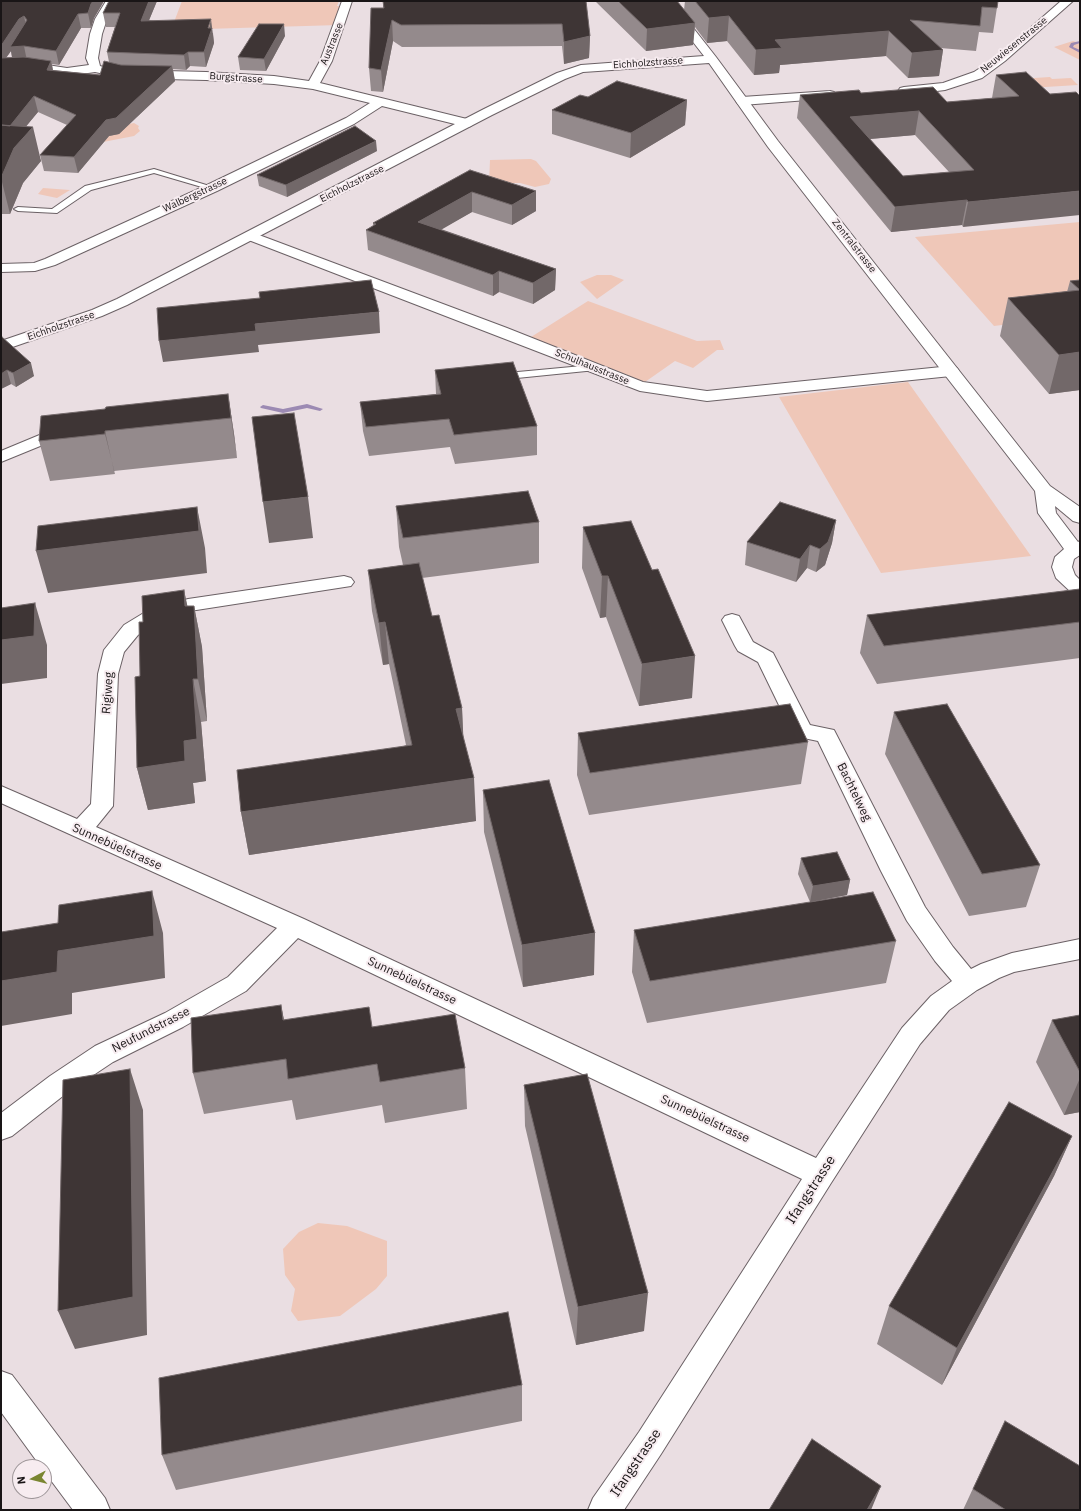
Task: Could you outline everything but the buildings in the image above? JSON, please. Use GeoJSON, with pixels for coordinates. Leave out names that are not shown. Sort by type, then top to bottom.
{"type":"FeatureCollection","features":[{"type":"Feature","properties":{"kind":"street"},"geometry":{"type":"LineString","coordinates":[[96,68],[92,58],[96,34],[101,19],[110,1]]}},
{"type":"Feature","properties":{"kind":"street","name":"Austrasse"},"geometry":{"type":"LineString","coordinates":[[313,85],[326,61],[347,1]]}},
{"type":"Feature","properties":{"kind":"street","name":"Zentralstrasse"},"geometry":{"type":"LineString","coordinates":[[666,1],[712,60],[773,144],[1044,490],[1073,510],[1080,517]]}},
{"type":"Feature","properties":{"kind":"street","name":"Neuwiesenstrasse"},"geometry":{"type":"LineString","coordinates":[[890,92],[956,84],[978,75],[1001,59],[1068,1]]}},
{"type":"Feature","properties":{"kind":"street","name":"Eichholzstrasse"},"geometry":{"type":"LineString","coordinates":[[1,346],[97,313],[252,236],[467,123],[553,80],[581,69],[612,65],[712,60]]}},
{"type":"Feature","properties":{"kind":"street","name":"Burgstrasse"},"geometry":{"type":"LineString","coordinates":[[5,65],[35,66],[67,72],[96,68],[107,72],[124,74],[206,76],[274,80],[313,85],[467,123]]}},
{"type":"Feature","properties":{"kind":"street"},"geometry":{"type":"LineString","coordinates":[[742,101],[844,94]]}},
{"type":"Feature","properties":{"kind":"street","name":"Walbergstrasse"},"geometry":{"type":"LineString","coordinates":[[1,268],[35,267],[50,262],[212,188],[350,121],[381,101]]}},
{"type":"Feature","properties":{"kind":"street","name":"Schulhausstrasse"},"geometry":{"type":"LineString","coordinates":[[252,236],[495,328],[640,386],[706,396],[951,371]]}},
{"type":"Feature","properties":{"kind":"street"},"geometry":{"type":"LineString","coordinates":[[1,457],[81,422]]}},
{"type":"Feature","properties":{"kind":"street","name":"Zentralstrasse"},"geometry":{"type":"LineString","coordinates":[[1044,490],[1048,513],[1077,548]]}},
{"type":"Feature","properties":{"kind":"street"},"geometry":{"type":"LineString","coordinates":[[1077,548],[1065,557],[1062,567],[1066,578],[1080,590]]}},
{"type":"Feature","properties":{"kind":"street","name":"Rigiweg"},"geometry":{"type":"LineString","coordinates":[[80,830],[102,806],[108,674],[114,650],[131,630],[154,615],[188,605],[344,582]]}},
{"type":"Feature","properties":{"kind":"street","name":"Bachtelweg"},"geometry":{"type":"LineString","coordinates":[[732,620],[745,646],[766,658],[802,731],[826,735],[893,871],[916,914],[944,954],[968,982]]}},
{"type":"Feature","properties":{"kind":"street","name":"Sunnebüelstrasse"},"geometry":{"type":"LineString","coordinates":[[1,794],[295,926],[821,1174]]}},
{"type":"Feature","properties":{"kind":"street","name":"Neufundstrasse"},"geometry":{"type":"LineString","coordinates":[[2,1128],[58,1084],[104,1054],[174,1020],[237,984],[295,926]]}},
{"type":"Feature","properties":{"kind":"street","name":"Ifangstrasse"},"geometry":{"type":"LineString","coordinates":[[605,1510],[655,1437],[821,1174],[911,1036],[940,1003],[968,982],[990,971],[1012,963],[1080,949]]}},
{"type":"Feature","properties":{"kind":"street"},"geometry":{"type":"LineString","coordinates":[[1,1386],[93,1510]]}},
{"type":"Feature","properties":{"kind":"lane"},"geometry":{"type":"LineString","coordinates":[[18,209],[54,211],[88,188],[154,171],[212,188]]}},
{"type":"Feature","properties":{"kind":"lane"},"geometry":{"type":"LineString","coordinates":[[507,376],[593,368]]}},
{"type":"Feature","properties":{"kind":"shaded area"},"geometry":{"type":"Polygon","coordinates":[[[182,1],[339,1],[337,6],[345,6],[339,25],[171,30],[182,1]]]}},
{"type":"Feature","properties":{"kind":"shaded area"},"geometry":{"type":"Polygon","coordinates":[[[1073,41],[1080,43],[1080,60],[1054,47],[1073,41]]]}},
{"type":"Feature","properties":{"kind":"shaded area"},"geometry":{"type":"Polygon","coordinates":[[[1050,77],[1052,79],[1071,78],[1078,85],[1029,88],[1019,79],[1050,77]]]}},
{"type":"Feature","properties":{"kind":"shaded area"},"geometry":{"type":"Polygon","coordinates":[[[134,123],[139,126],[138,128],[140,131],[134,136],[98,143],[87,133],[134,123]]]}},
{"type":"Feature","properties":{"kind":"shaded area"},"geometry":{"type":"Polygon","coordinates":[[[531,159],[536,161],[551,179],[549,184],[535,187],[520,183],[489,183],[490,160],[531,159]]]}},
{"type":"Feature","properties":{"kind":"shaded area"},"geometry":{"type":"Polygon","coordinates":[[[43,188],[70,190],[57,198],[38,194],[43,188]]]}},
{"type":"Feature","properties":{"kind":"shaded area"},"geometry":{"type":"Polygon","coordinates":[[[1080,222],[1080,315],[994,326],[915,237],[1080,222]]]}},
{"type":"Feature","properties":{"kind":"shaded area"},"geometry":{"type":"Polygon","coordinates":[[[597,275],[611,275],[624,280],[597,299],[580,282],[597,275]]]}},
{"type":"Feature","properties":{"kind":"shaded area"},"geometry":{"type":"Polygon","coordinates":[[[588,301],[697,341],[720,340],[724,350],[717,350],[693,368],[675,361],[645,382],[531,337],[588,301]]]}},
{"type":"Feature","properties":{"kind":"shaded area"},"geometry":{"type":"Polygon","coordinates":[[[908,382],[1031,556],[881,573],[779,397],[908,382]]]}},
{"type":"Feature","properties":{"kind":"shaded area"},"geometry":{"type":"Polygon","coordinates":[[[318,1223],[347,1226],[387,1241],[387,1276],[376,1289],[340,1316],[298,1321],[291,1311],[295,1289],[285,1275],[283,1249],[299,1232],[318,1223]]]}},
{"type":"Feature","properties":{"kind":"waterway"},"geometry":{"type":"LineString","coordinates":[[1080,42],[1072,44],[1071,47],[1080,52]]}},
{"type":"Feature","properties":{"kind":"waterway"},"geometry":{"type":"LineString","coordinates":[[263,407],[283,411],[307,406],[320,409]]}}]}
